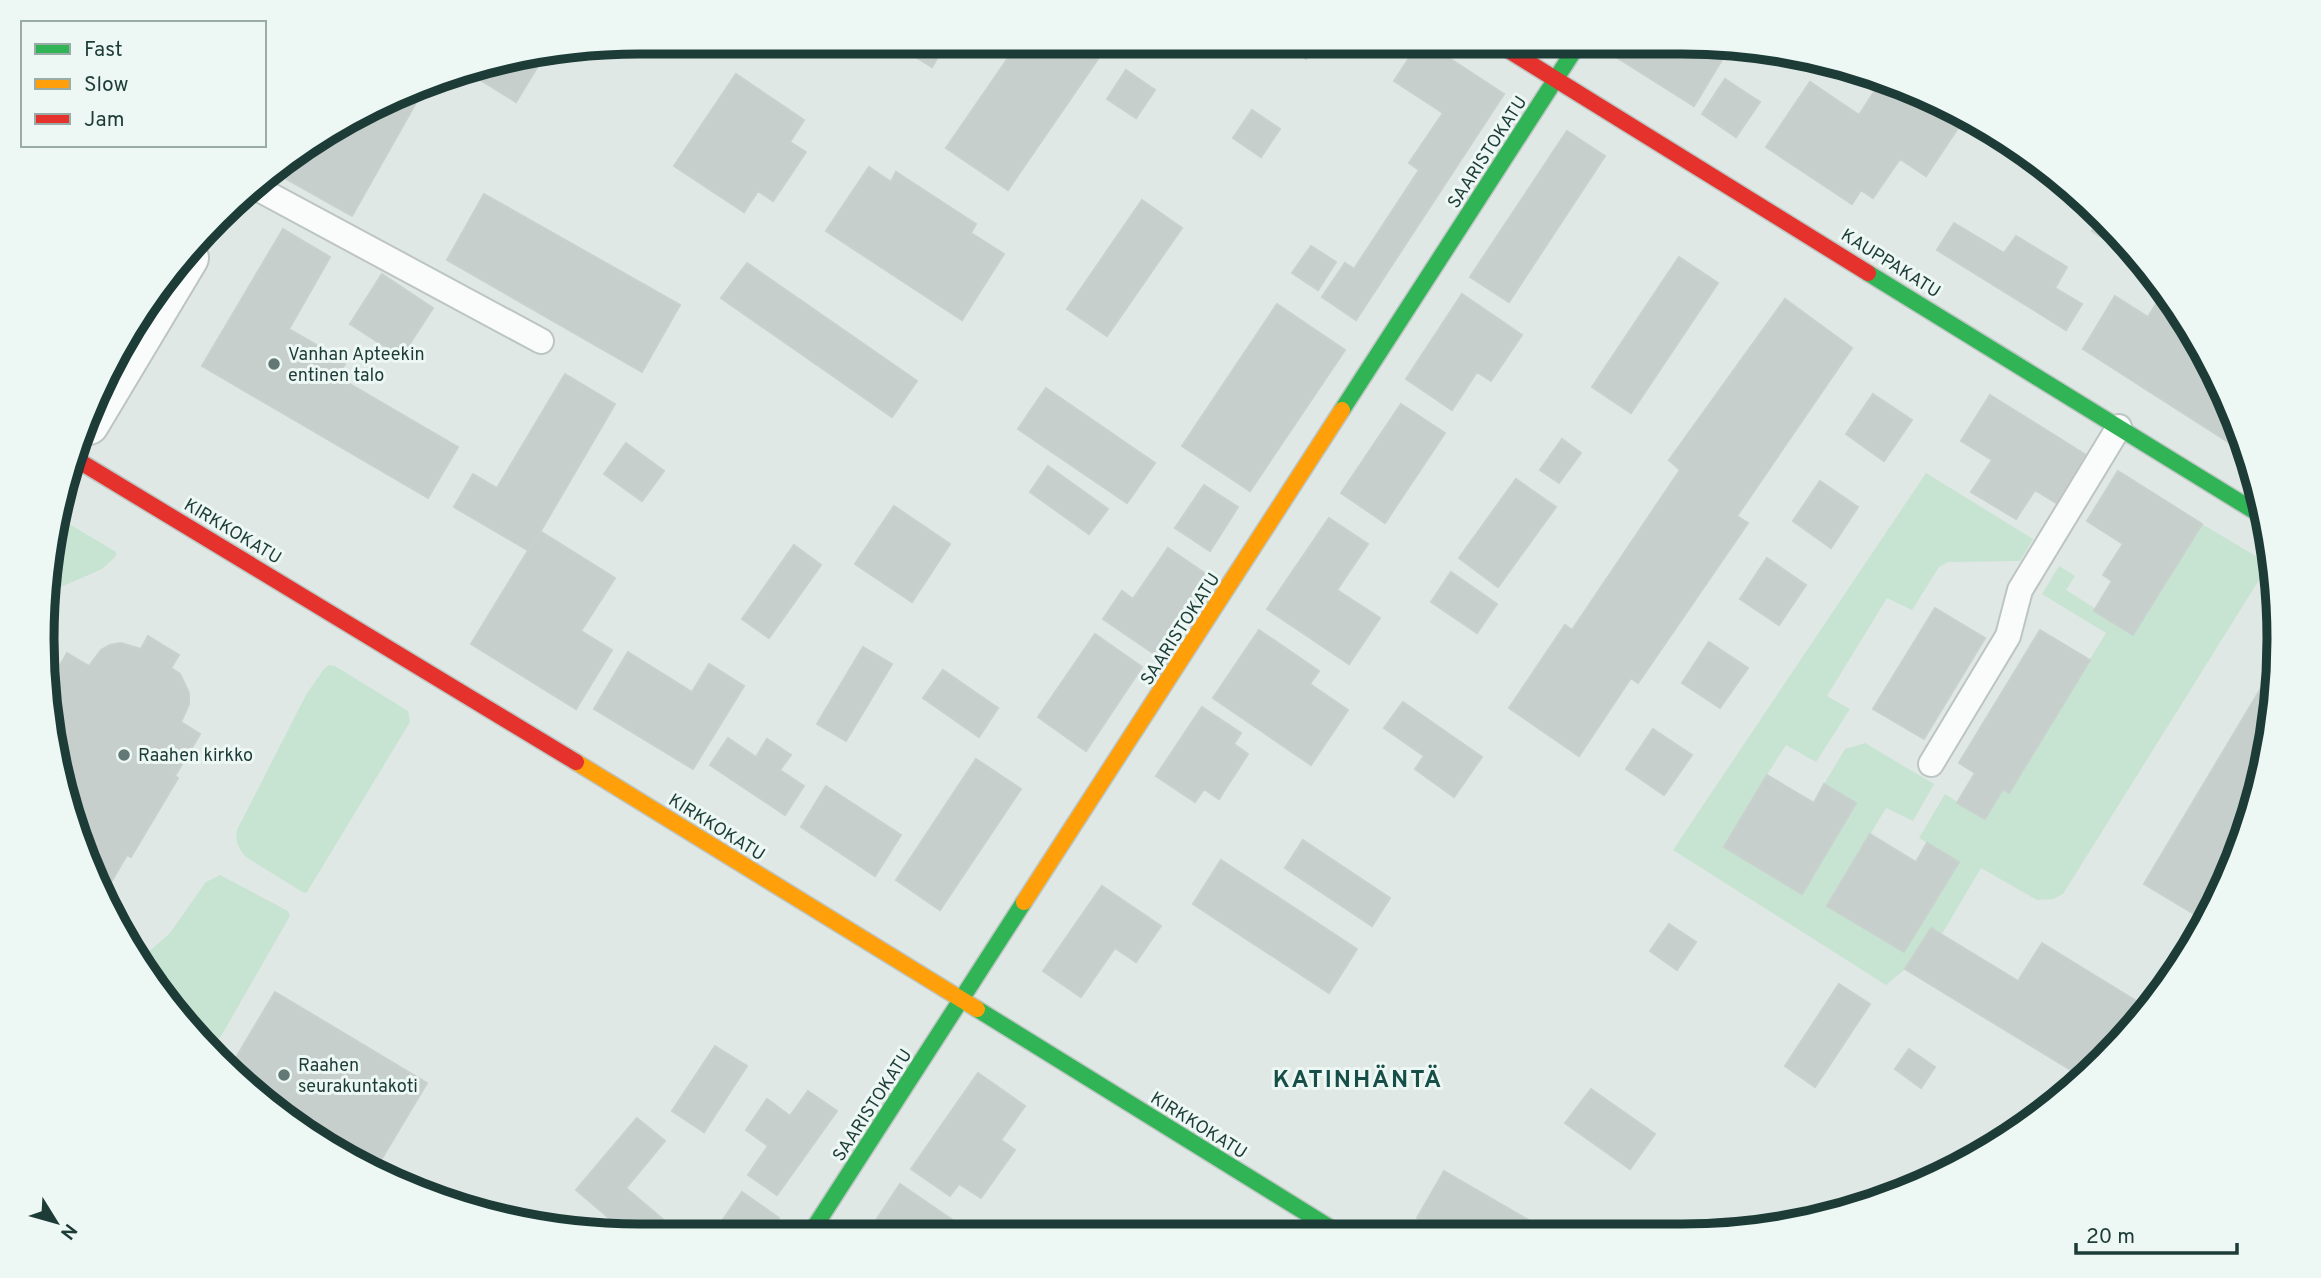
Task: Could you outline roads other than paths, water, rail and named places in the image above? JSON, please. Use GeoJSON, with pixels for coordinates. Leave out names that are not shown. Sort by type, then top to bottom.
{"type":"FeatureCollection","features":[{"type":"Feature","properties":{"kind":"street","name":"KAUPPAKATU"},"geometry":{"type":"LineString","coordinates":[[1515,54],[2252,510]]}},
{"type":"Feature","properties":{"kind":"street","name":"SAARISTOKATU"},"geometry":{"type":"LineString","coordinates":[[817,1224],[1572,54]]}},
{"type":"Feature","properties":{"kind":"street"},"geometry":{"type":"LineString","coordinates":[[112,387],[169,292]]}},
{"type":"Feature","properties":{"kind":"street","name":"KIRKKOKATU"},"geometry":{"type":"LineString","coordinates":[[82,463],[502,716],[1324,1224]]}},
{"type":"Feature","properties":{"kind":"lane"},"geometry":{"type":"LineString","coordinates":[[263,191],[541,341]]}},
{"type":"Feature","properties":{"kind":"lane"},"geometry":{"type":"LineString","coordinates":[[1931,764],[2008,636],[2021,590],[2119,428]]}},
{"type":"Feature","properties":{"kind":"place","name":"Vanhan Apteekin entinen talo"},"geometry":{"type":"Point","coordinates":[274,364]}},
{"type":"Feature","properties":{"kind":"place","name":"Raahen kirkko"},"geometry":{"type":"Point","coordinates":[124,755]}},
{"type":"Feature","properties":{"kind":"place","name":"Raahen seurakuntakoti"},"geometry":{"type":"Point","coordinates":[284,1075]}},
{"type":"Feature","properties":{"kind":"district","name":"KATINHÄNTÄ"},"geometry":{"type":"Point","coordinates":[1358,1079]}}]}
